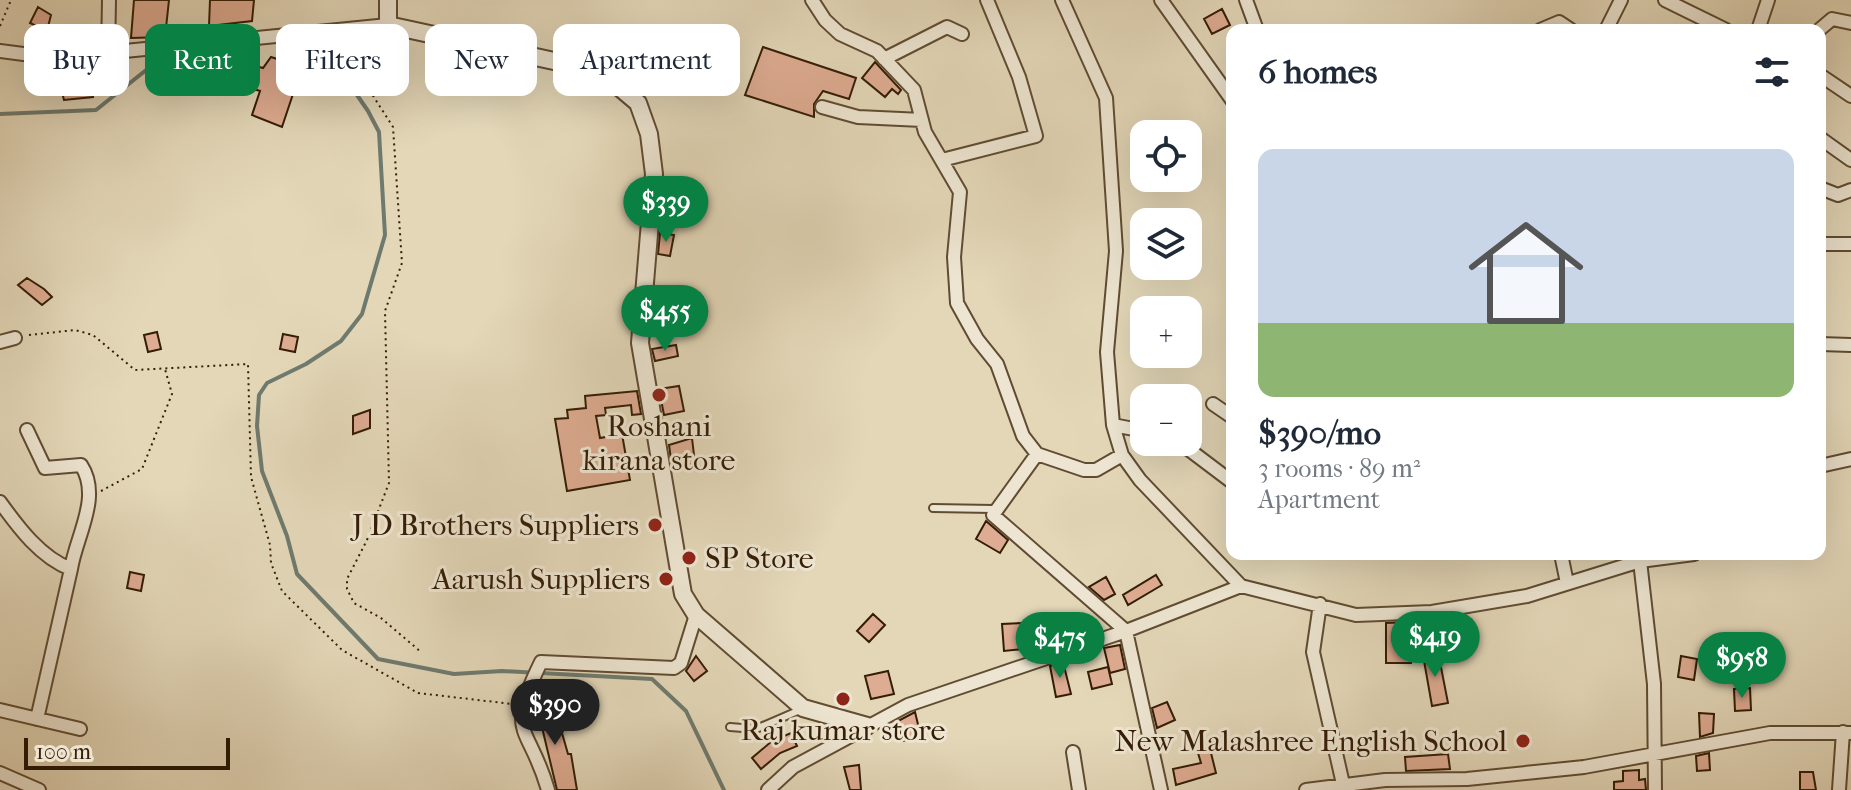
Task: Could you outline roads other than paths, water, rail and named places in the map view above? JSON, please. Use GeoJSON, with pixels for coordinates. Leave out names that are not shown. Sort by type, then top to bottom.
{"type":"FeatureCollection","features":[{"type":"Feature","properties":{"kind":"street"},"geometry":{"type":"LineString","coordinates":[[109,0],[109,24]]}},
{"type":"Feature","properties":{"kind":"street"},"geometry":{"type":"LineString","coordinates":[[388,0],[388,24]]}},
{"type":"Feature","properties":{"kind":"street"},"geometry":{"type":"LineString","coordinates":[[812,0],[825,20],[840,34],[877,51],[914,90],[922,120],[960,192],[954,257],[957,303],[977,339],[997,364],[1023,436],[1037,454],[1084,470],[1096,470],[1122,455]]}},
{"type":"Feature","properties":{"kind":"street"},"geometry":{"type":"LineString","coordinates":[[942,160],[1036,136],[1019,77],[987,0]]}},
{"type":"Feature","properties":{"kind":"street"},"geometry":{"type":"LineString","coordinates":[[1062,0],[1106,98],[1116,251],[1107,352],[1113,425],[1122,455],[1188,533],[1241,586],[1356,615],[1432,612],[1527,596],[1643,560]]}},
{"type":"Feature","properties":{"kind":"street"},"geometry":{"type":"LineString","coordinates":[[1180,0],[1165,5],[1226,91]]}},
{"type":"Feature","properties":{"kind":"street"},"geometry":{"type":"LineString","coordinates":[[1246,0],[1255,24]]}},
{"type":"Feature","properties":{"kind":"street"},"geometry":{"type":"LineString","coordinates":[[1609,24],[1621,0]]}},
{"type":"Feature","properties":{"kind":"street"},"geometry":{"type":"LineString","coordinates":[[1665,0],[1710,24]]}},
{"type":"Feature","properties":{"kind":"street"},"geometry":{"type":"LineString","coordinates":[[1760,24],[1768,0]]}},
{"type":"Feature","properties":{"kind":"street"},"geometry":{"type":"LineString","coordinates":[[1826,24],[1832,19],[1851,23]]}},
{"type":"Feature","properties":{"kind":"street"},"geometry":{"type":"LineString","coordinates":[[884,59],[947,27],[962,34]]}},
{"type":"Feature","properties":{"kind":"street"},"geometry":{"type":"LineString","coordinates":[[409,30],[600,71],[638,103],[649,134],[654,174],[640,343],[683,594],[696,615],[803,708],[867,726]]}},
{"type":"Feature","properties":{"kind":"street"},"geometry":{"type":"LineString","coordinates":[[129,52],[276,37]]}},
{"type":"Feature","properties":{"kind":"street"},"geometry":{"type":"LineString","coordinates":[[0,51],[24,54]]}},
{"type":"Feature","properties":{"kind":"street"},"geometry":{"type":"LineString","coordinates":[[1826,79],[1851,96]]}},
{"type":"Feature","properties":{"kind":"street"},"geometry":{"type":"LineString","coordinates":[[822,107],[858,117],[922,120]]}},
{"type":"Feature","properties":{"kind":"street"},"geometry":{"type":"LineString","coordinates":[[1826,142],[1851,160]]}},
{"type":"Feature","properties":{"kind":"street"},"geometry":{"type":"LineString","coordinates":[[1826,190],[1838,195],[1851,190]]}},
{"type":"Feature","properties":{"kind":"street"},"geometry":{"type":"LineString","coordinates":[[1826,244],[1851,244]]}},
{"type":"Feature","properties":{"kind":"street"},"geometry":{"type":"LineString","coordinates":[[0,342],[15,338]]}},
{"type":"Feature","properties":{"kind":"street"},"geometry":{"type":"LineString","coordinates":[[1826,344],[1851,345]]}},
{"type":"Feature","properties":{"kind":"street"},"geometry":{"type":"LineString","coordinates":[[1213,404],[1226,413]]}},
{"type":"Feature","properties":{"kind":"street"},"geometry":{"type":"LineString","coordinates":[[1113,425],[1130,428]]}},
{"type":"Feature","properties":{"kind":"street"},"geometry":{"type":"LineString","coordinates":[[27,430],[45,468],[81,465],[86,473],[89,505],[37,719]]}},
{"type":"Feature","properties":{"kind":"street"},"geometry":{"type":"LineString","coordinates":[[1037,454],[993,509],[996,520],[1126,631],[1161,790]]}},
{"type":"Feature","properties":{"kind":"street"},"geometry":{"type":"LineString","coordinates":[[1198,456],[1226,477]]}},
{"type":"Feature","properties":{"kind":"street"},"geometry":{"type":"LineString","coordinates":[[1826,465],[1851,459]]}},
{"type":"Feature","properties":{"kind":"street"},"geometry":{"type":"LineString","coordinates":[[0,502],[44,553],[55,563],[71,569]]}},
{"type":"Feature","properties":{"kind":"street"},"geometry":{"type":"LineString","coordinates":[[1562,560],[1567,583]]}},
{"type":"Feature","properties":{"kind":"street"},"geometry":{"type":"LineString","coordinates":[[1640,561],[1654,684],[1652,756],[1655,790]]}},
{"type":"Feature","properties":{"kind":"street"},"geometry":{"type":"LineString","coordinates":[[768,790],[793,767],[908,705],[1126,631],[1241,586]]}},
{"type":"Feature","properties":{"kind":"street"},"geometry":{"type":"LineString","coordinates":[[1320,604],[1313,652],[1343,784]]}},
{"type":"Feature","properties":{"kind":"street"},"geometry":{"type":"LineString","coordinates":[[548,790],[525,737],[522,701],[541,662],[674,668],[681,663],[696,615]]}},
{"type":"Feature","properties":{"kind":"street"},"geometry":{"type":"LineString","coordinates":[[0,710],[80,729]]}},
{"type":"Feature","properties":{"kind":"street"},"geometry":{"type":"LineString","coordinates":[[1313,789],[1343,784],[1466,784],[1652,756],[1770,733],[1847,732],[1839,790]]}},
{"type":"Feature","properties":{"kind":"street"},"geometry":{"type":"LineString","coordinates":[[1073,752],[1079,790]]}},
{"type":"Feature","properties":{"kind":"street"},"geometry":{"type":"LineString","coordinates":[[0,773],[31,788]]}},
{"type":"Feature","properties":{"kind":"lane"},"geometry":{"type":"LineString","coordinates":[[933,508],[993,509]]}},
{"type":"Feature","properties":{"kind":"lane"},"geometry":{"type":"LineString","coordinates":[[730,727],[756,729],[791,716],[803,708]]}},
{"type":"Feature","properties":{"kind":"waterway"},"geometry":{"type":"LineString","coordinates":[[273,42],[280,42],[329,72],[357,95],[368,111],[379,132],[385,235],[362,314],[341,341],[306,364],[267,383],[259,395],[257,426],[262,471],[287,536],[297,574],[378,659],[454,674],[502,671],[652,679],[686,711],[724,790]]}},
{"type":"Feature","properties":{"kind":"waterway"},"geometry":{"type":"LineString","coordinates":[[0,114],[96,110],[145,71]]}},
{"type":"Feature","properties":{"kind":"place","name":"Roshani kirana store"},"geometry":{"type":"Point","coordinates":[659,395]}},
{"type":"Feature","properties":{"kind":"place","name":"J D Brothers Suppliers"},"geometry":{"type":"Point","coordinates":[655,525]}},
{"type":"Feature","properties":{"kind":"place","name":"SP Store"},"geometry":{"type":"Point","coordinates":[689,558]}},
{"type":"Feature","properties":{"kind":"place","name":"Aarush Suppliers"},"geometry":{"type":"Point","coordinates":[666,579]}},
{"type":"Feature","properties":{"kind":"place","name":"Raj kumar store"},"geometry":{"type":"Point","coordinates":[843,699]}},
{"type":"Feature","properties":{"kind":"place","name":"New Malashree English School"},"geometry":{"type":"Point","coordinates":[1523,741]}}]}
